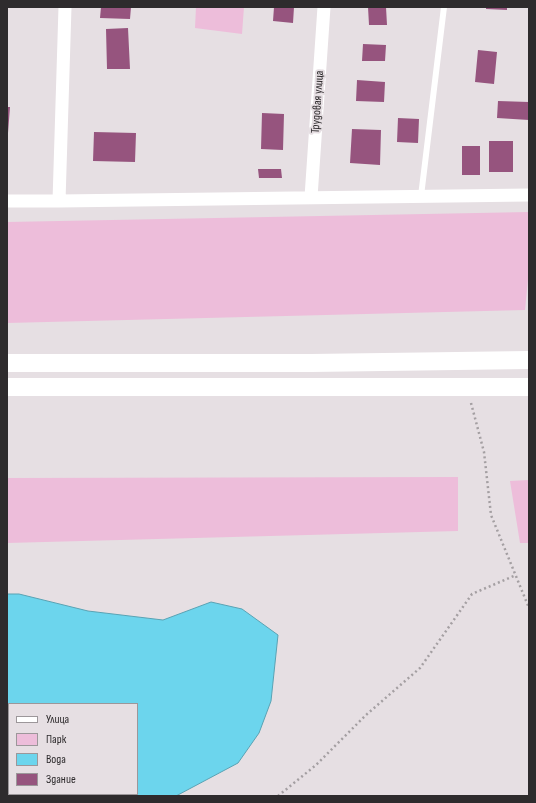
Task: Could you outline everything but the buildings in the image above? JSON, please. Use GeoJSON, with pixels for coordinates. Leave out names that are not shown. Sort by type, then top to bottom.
{"type":"FeatureCollection","features":[{"type":"Feature","properties":{"kind":"main road"},"geometry":{"type":"LineString","coordinates":[[7,363],[311,363],[529,360]]}},
{"type":"Feature","properties":{"kind":"main road"},"geometry":{"type":"LineString","coordinates":[[7,387],[529,388]]}},
{"type":"Feature","properties":{"kind":"street"},"geometry":{"type":"LineString","coordinates":[[59,201],[65,7]]}},
{"type":"Feature","properties":{"kind":"street","name":"Трудовая улица"},"geometry":{"type":"LineString","coordinates":[[312,197],[324,7]]}},
{"type":"Feature","properties":{"kind":"street"},"geometry":{"type":"LineString","coordinates":[[7,201],[529,195]]}},
{"type":"Feature","properties":{"kind":"lane"},"geometry":{"type":"LineString","coordinates":[[421,196],[444,7]]}},
{"type":"Feature","properties":{"kind":"path"},"geometry":{"type":"LineString","coordinates":[[467,387],[484,452],[491,516],[529,608]]}},
{"type":"Feature","properties":{"kind":"path"},"geometry":{"type":"LineString","coordinates":[[278,796],[316,765],[366,715],[420,668],[472,594],[516,575]]}},
{"type":"Feature","properties":{"kind":"green space"},"geometry":{"type":"Polygon","coordinates":[[[196,7],[244,7],[242,34],[195,28],[196,7]]]}},
{"type":"Feature","properties":{"kind":"green space"},"geometry":{"type":"Polygon","coordinates":[[[529,212],[529,269],[525,310],[7,323],[7,222],[529,212]]]}},
{"type":"Feature","properties":{"kind":"green space"},"geometry":{"type":"Polygon","coordinates":[[[458,477],[458,531],[7,543],[7,478],[458,477]]]}},
{"type":"Feature","properties":{"kind":"green space"},"geometry":{"type":"Polygon","coordinates":[[[529,480],[529,543],[520,543],[510,481],[529,480]]]}},
{"type":"Feature","properties":{"kind":"water"},"geometry":{"type":"Polygon","coordinates":[[[7,594],[19,594],[88,611],[163,620],[211,602],[242,609],[278,635],[271,701],[259,733],[238,763],[176,796],[103,796],[101,795],[138,795],[138,703],[8,703],[8,795],[68,795],[7,796],[7,594]]]}}]}
